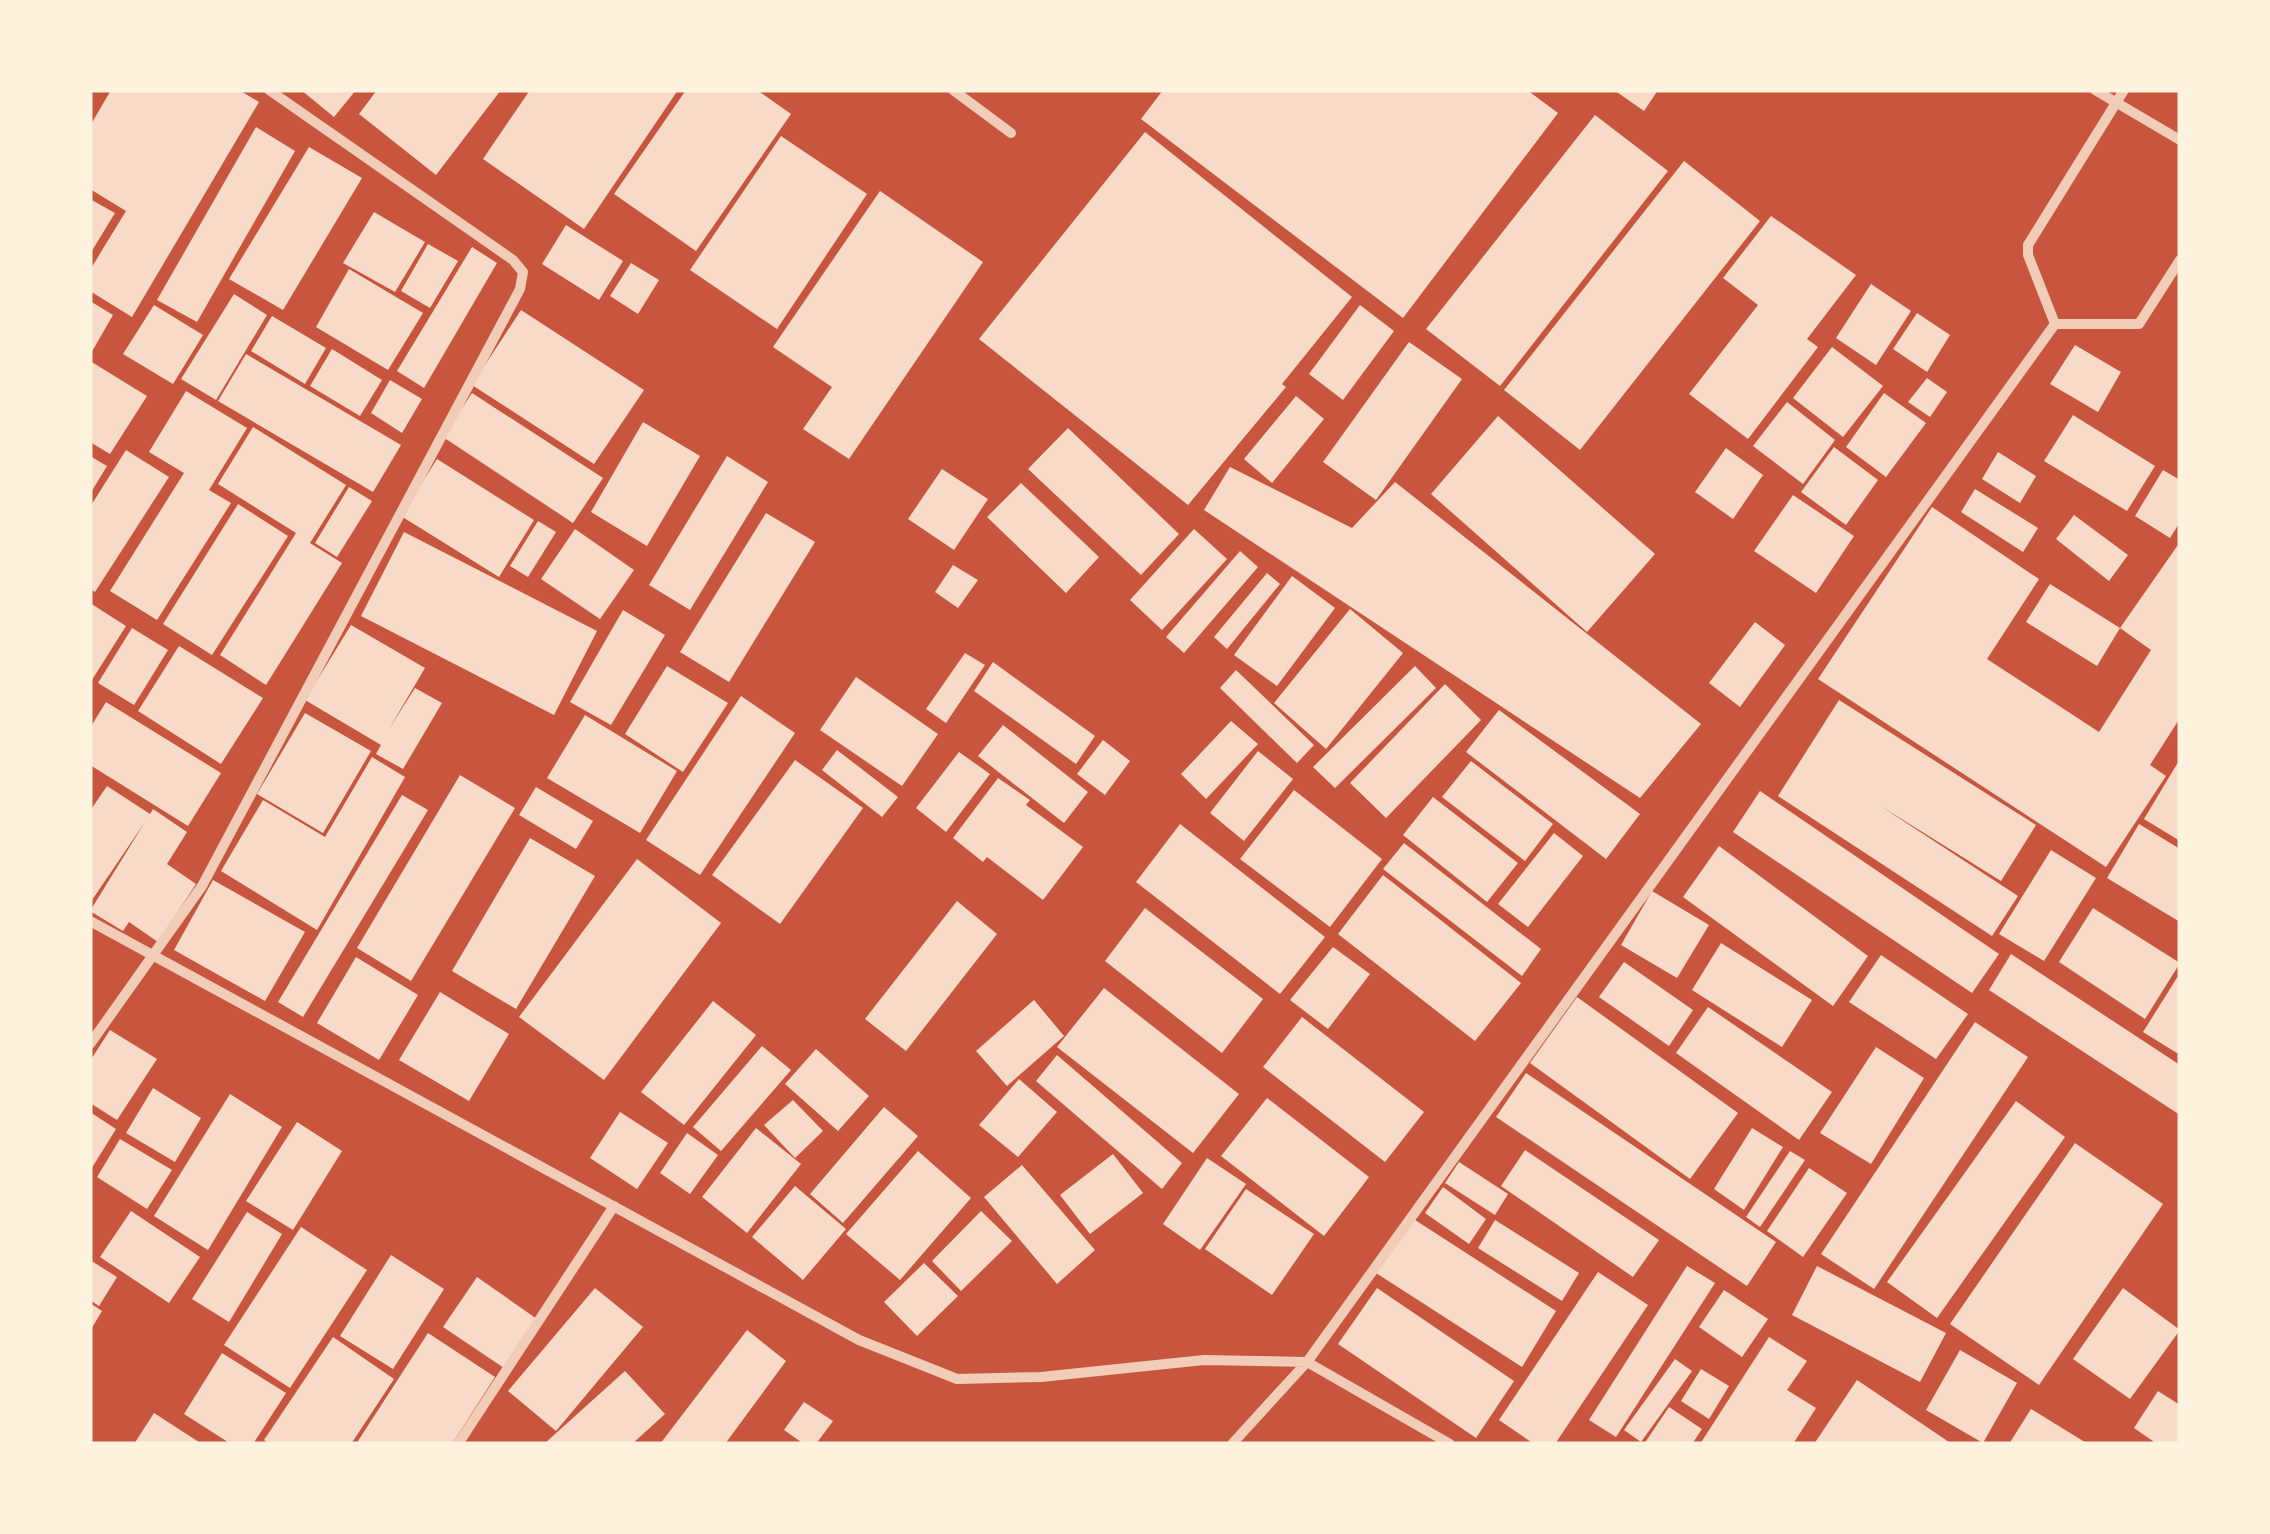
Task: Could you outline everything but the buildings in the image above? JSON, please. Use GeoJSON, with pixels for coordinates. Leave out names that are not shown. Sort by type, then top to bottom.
{"type":"FeatureCollection","features":[{"type":"Feature","properties":{"kind":"street"},"geometry":{"type":"LineString","coordinates":[[90,1044],[202,886],[520,289],[522,272],[513,260],[269,90]]}},
{"type":"Feature","properties":{"kind":"street"},"geometry":{"type":"LineString","coordinates":[[953,90],[1011,133]]}},
{"type":"Feature","properties":{"kind":"street"},"geometry":{"type":"LineString","coordinates":[[2095,90],[2180,140]]}},
{"type":"Feature","properties":{"kind":"street"},"geometry":{"type":"LineString","coordinates":[[2055,324],[2028,246],[2124,90]]}},
{"type":"Feature","properties":{"kind":"street"},"geometry":{"type":"LineString","coordinates":[[2055,324],[2139,324],[2180,260]]}},
{"type":"Feature","properties":{"kind":"street"},"geometry":{"type":"LineString","coordinates":[[1232,1444],[1307,1362],[2055,324]]}},
{"type":"Feature","properties":{"kind":"street"},"geometry":{"type":"LineString","coordinates":[[90,922],[859,1340],[957,1379],[1041,1377],[1204,1360],[1307,1362],[1450,1444]]}},
{"type":"Feature","properties":{"kind":"street"},"geometry":{"type":"LineString","coordinates":[[458,1444],[614,1206]]}}]}
